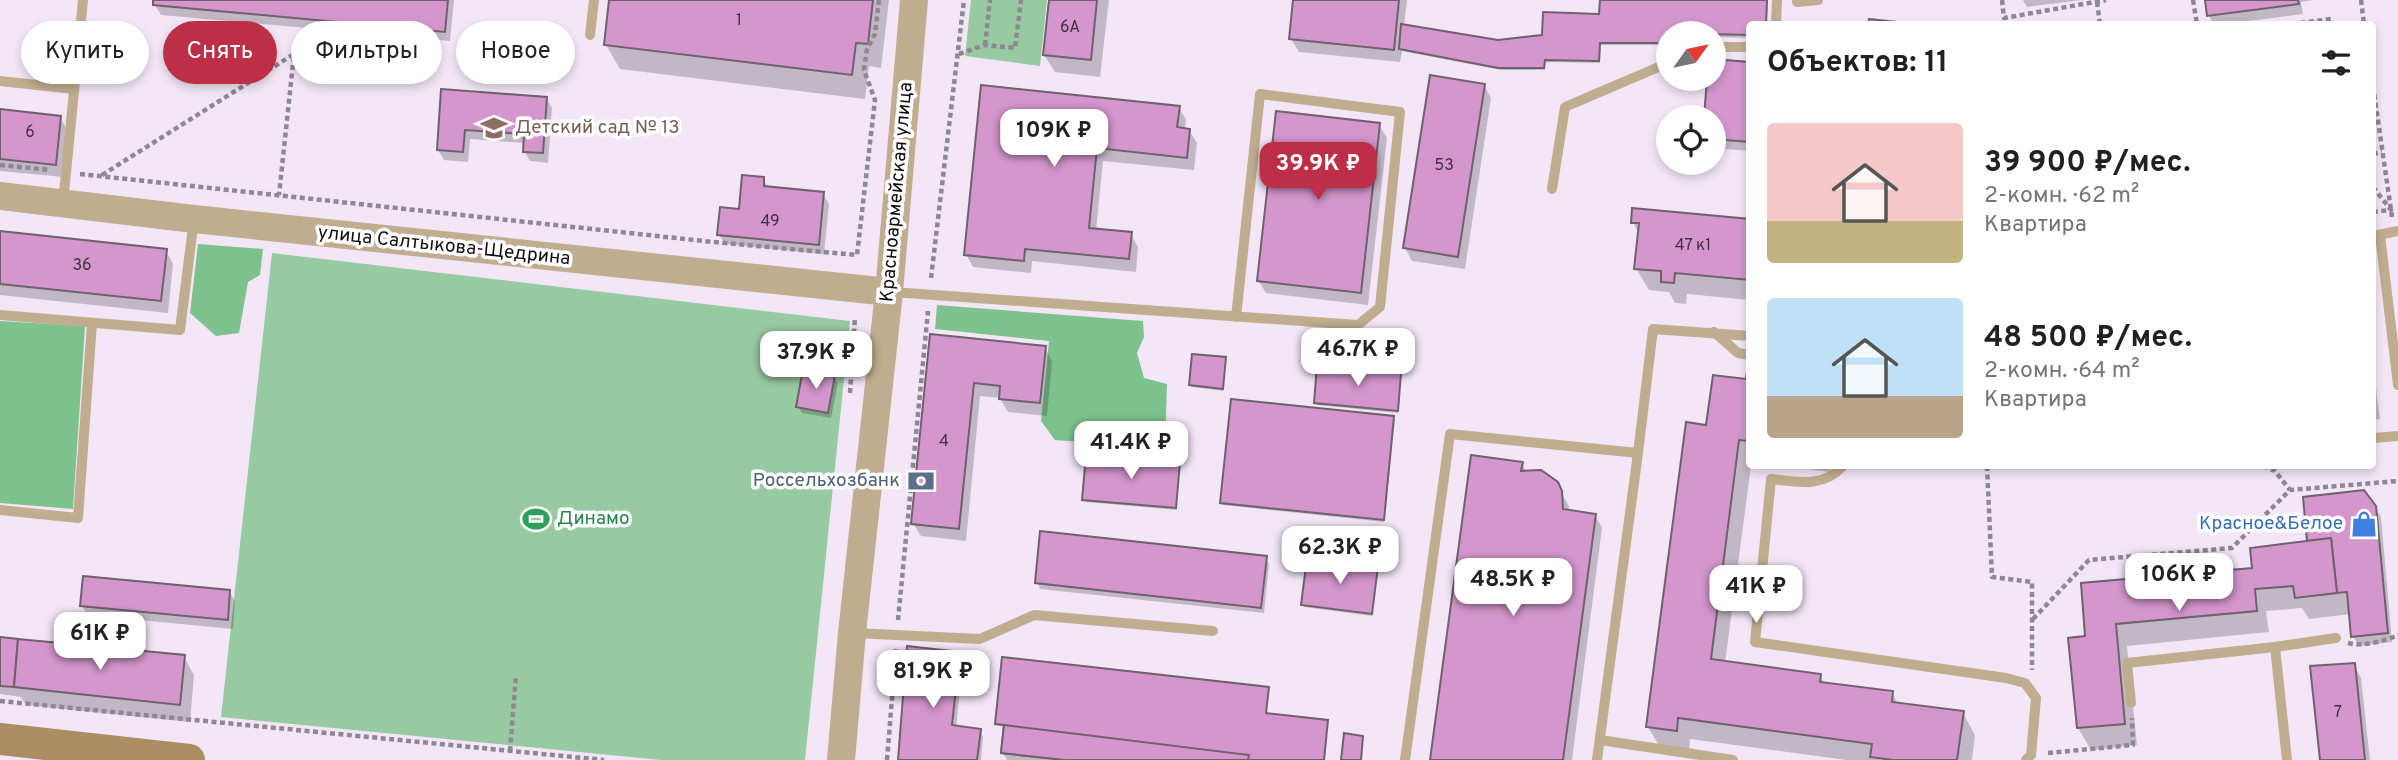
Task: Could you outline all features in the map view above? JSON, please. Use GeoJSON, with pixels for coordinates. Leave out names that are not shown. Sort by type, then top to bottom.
{"type":"FeatureCollection","features":[{"type":"Feature","properties":{"kind":"main road"},"geometry":{"type":"LineString","coordinates":[[0,739],[190,760]]}},
{"type":"Feature","properties":{"kind":"street","name":"Красноармейская улица"},"geometry":{"type":"LineString","coordinates":[[841,760],[889,292],[915,0]]}},
{"type":"Feature","properties":{"kind":"street","name":"улица Салтыкова-Щедрина"},"geometry":{"type":"LineString","coordinates":[[0,195],[194,219],[889,292]]}},
{"type":"Feature","properties":{"kind":"lane"},"geometry":{"type":"LineString","coordinates":[[63,203],[83,0]]}},
{"type":"Feature","properties":{"kind":"lane"},"geometry":{"type":"LineString","coordinates":[[590,35],[594,0]]}},
{"type":"Feature","properties":{"kind":"lane"},"geometry":{"type":"LineString","coordinates":[[1776,21],[1777,0]]}},
{"type":"Feature","properties":{"kind":"lane"},"geometry":{"type":"LineString","coordinates":[[1797,2],[1818,0]]}},
{"type":"Feature","properties":{"kind":"lane"},"geometry":{"type":"LineString","coordinates":[[1726,47],[1746,47]]}},
{"type":"Feature","properties":{"kind":"lane"},"geometry":{"type":"LineString","coordinates":[[1552,189],[1565,107],[1656,68]]}},
{"type":"Feature","properties":{"kind":"lane"},"geometry":{"type":"LineString","coordinates":[[0,81],[74,89]]}},
{"type":"Feature","properties":{"kind":"lane"},"geometry":{"type":"LineString","coordinates":[[889,292],[1236,317],[1358,325],[1380,307],[1400,112],[1260,94],[1236,317]]}},
{"type":"Feature","properties":{"kind":"lane"},"geometry":{"type":"LineString","coordinates":[[0,314],[180,330],[194,219]]}},
{"type":"Feature","properties":{"kind":"lane"},"geometry":{"type":"LineString","coordinates":[[2396,232],[2376,235],[2398,385]]}},
{"type":"Feature","properties":{"kind":"lane"},"geometry":{"type":"LineString","coordinates":[[0,510],[78,518],[92,323]]}},
{"type":"Feature","properties":{"kind":"lane"},"geometry":{"type":"LineString","coordinates":[[1597,760],[1653,329],[1746,336]]}},
{"type":"Feature","properties":{"kind":"lane"},"geometry":{"type":"LineString","coordinates":[[1714,332],[1738,353],[1746,354]]}},
{"type":"Feature","properties":{"kind":"lane"},"geometry":{"type":"LineString","coordinates":[[1405,760],[1450,434],[1638,453]]}},
{"type":"Feature","properties":{"kind":"lane"},"geometry":{"type":"LineString","coordinates":[[2376,438],[2398,436]]}},
{"type":"Feature","properties":{"kind":"lane"},"geometry":{"type":"LineString","coordinates":[[1840,469],[1836,474],[1814,483],[1772,479],[1755,642],[2025,683],[2036,698],[2029,758]]}},
{"type":"Feature","properties":{"kind":"lane"},"geometry":{"type":"LineString","coordinates":[[852,633],[980,639],[1034,615],[1213,631]]}},
{"type":"Feature","properties":{"kind":"lane"},"geometry":{"type":"LineString","coordinates":[[2131,703],[2127,663],[2336,638]]}},
{"type":"Feature","properties":{"kind":"lane"},"geometry":{"type":"LineString","coordinates":[[2275,647],[2287,760]]}},
{"type":"Feature","properties":{"kind":"lane"},"geometry":{"type":"LineString","coordinates":[[1600,740],[1733,760]]}},
{"type":"Feature","properties":{"kind":"path"},"geometry":{"type":"LineString","coordinates":[[0,165],[713,242],[857,255],[875,100],[864,70],[867,49],[875,34],[879,0]]}},
{"type":"Feature","properties":{"kind":"path"},"geometry":{"type":"LineString","coordinates":[[887,760],[929,295],[964,0]]}},
{"type":"Feature","properties":{"kind":"path"},"geometry":{"type":"LineString","coordinates":[[985,45],[990,0]]}},
{"type":"Feature","properties":{"kind":"path"},"geometry":{"type":"LineString","coordinates":[[959,54],[985,45],[1015,48],[1021,0]]}},
{"type":"Feature","properties":{"kind":"path"},"geometry":{"type":"LineString","coordinates":[[2002,0],[2004,21]]}},
{"type":"Feature","properties":{"kind":"path"},"geometry":{"type":"LineString","coordinates":[[2009,21],[2106,0]]}},
{"type":"Feature","properties":{"kind":"path"},"geometry":{"type":"LineString","coordinates":[[2193,0],[2196,21]]}},
{"type":"Feature","properties":{"kind":"path"},"geometry":{"type":"LineString","coordinates":[[2361,0],[2364,21]]}},
{"type":"Feature","properties":{"kind":"path"},"geometry":{"type":"LineString","coordinates":[[2097,2],[2100,21]]}},
{"type":"Feature","properties":{"kind":"path"},"geometry":{"type":"LineString","coordinates":[[2315,21],[2331,21]]}},
{"type":"Feature","properties":{"kind":"path"},"geometry":{"type":"LineString","coordinates":[[101,176],[294,54],[279,195]]}},
{"type":"Feature","properties":{"kind":"path"},"geometry":{"type":"LineString","coordinates":[[2376,108],[2390,209],[2396,232]]}},
{"type":"Feature","properties":{"kind":"path"},"geometry":{"type":"LineString","coordinates":[[2376,153],[2382,152]]}},
{"type":"Feature","properties":{"kind":"path"},"geometry":{"type":"LineString","coordinates":[[2376,191],[2390,209]]}},
{"type":"Feature","properties":{"kind":"path"},"geometry":{"type":"LineString","coordinates":[[2376,211],[2390,209]]}},
{"type":"Feature","properties":{"kind":"path"},"geometry":{"type":"LineString","coordinates":[[1987,469],[1992,577],[2032,582],[2033,668],[2025,683]]}},
{"type":"Feature","properties":{"kind":"path"},"geometry":{"type":"LineString","coordinates":[[2270,469],[2275,471],[2290,490]]}},
{"type":"Feature","properties":{"kind":"path"},"geometry":{"type":"LineString","coordinates":[[2033,619],[2089,560],[2232,548],[2290,490],[2398,481]]}},
{"type":"Feature","properties":{"kind":"path"},"geometry":{"type":"LineString","coordinates":[[2336,638],[2354,645],[2388,640],[2398,635]]}},
{"type":"Feature","properties":{"kind":"path"},"geometry":{"type":"LineString","coordinates":[[510,751],[516,675]]}},
{"type":"Feature","properties":{"kind":"path"},"geometry":{"type":"LineString","coordinates":[[0,701],[604,760]]}},
{"type":"Feature","properties":{"kind":"path"},"geometry":{"type":"LineString","coordinates":[[2029,758],[2133,745],[2131,703]]}},
{"type":"Feature","properties":{"kind":"green space"},"geometry":{"type":"Polygon","coordinates":[[[971,0],[1047,0],[1040,66],[965,56],[971,0]]]}},
{"type":"Feature","properties":{"kind":"green space"},"geometry":{"type":"Polygon","coordinates":[[[198,244],[263,249],[260,275],[248,282],[239,333],[216,336],[190,313],[198,244]]]}},
{"type":"Feature","properties":{"kind":"green space","name":"Динамо"},"geometry":{"type":"Polygon","coordinates":[[[272,253],[850,321],[805,760],[661,760],[221,717],[272,253]]]}},
{"type":"Feature","properties":{"kind":"green space"},"geometry":{"type":"Polygon","coordinates":[[[937,305],[1143,321],[1144,337],[1137,353],[1144,378],[1167,384],[1165,448],[1055,440],[1041,421],[1049,341],[935,329],[937,305]]]}},
{"type":"Feature","properties":{"kind":"green space"},"geometry":{"type":"Polygon","coordinates":[[[0,321],[85,326],[73,509],[0,503],[0,321]]]}},
{"type":"Feature","properties":{"kind":"building"},"geometry":{"type":"Polygon","coordinates":[[[153,0],[448,0],[445,32],[442,32],[442,21],[326,21],[153,5],[153,0]]]}},
{"type":"Feature","properties":{"kind":"building"},"geometry":{"type":"Polygon","coordinates":[[[609,0],[873,0],[868,44],[856,43],[852,75],[604,45],[609,0]]]}},
{"type":"Feature","properties":{"kind":"building"},"geometry":{"type":"Polygon","coordinates":[[[1049,0],[1097,0],[1091,60],[1043,55],[1049,0]]]}},
{"type":"Feature","properties":{"kind":"building"},"geometry":{"type":"Polygon","coordinates":[[[1293,0],[1399,0],[1394,50],[1289,39],[1293,0]]]}},
{"type":"Feature","properties":{"kind":"building"},"geometry":{"type":"Polygon","coordinates":[[[1600,0],[1767,0],[1766,21],[1746,21],[1746,35],[1726,34],[1726,21],[1656,21],[1656,43],[1600,43],[1599,61],[1545,60],[1544,68],[1498,68],[1399,49],[1401,24],[1498,40],[1542,35],[1543,12],[1599,14],[1600,0]]]}},
{"type":"Feature","properties":{"kind":"building"},"geometry":{"type":"Polygon","coordinates":[[[2205,0],[2298,0],[2299,4],[2207,16],[2205,0]]]}},
{"type":"Feature","properties":{"kind":"building"},"geometry":{"type":"Polygon","coordinates":[[[1726,60],[1746,62],[1746,142],[1726,140],[1726,105],[1705,105],[1706,91],[1726,91],[1726,60]]]}},
{"type":"Feature","properties":{"kind":"building"},"geometry":{"type":"Polygon","coordinates":[[[1430,75],[1485,84],[1458,257],[1403,248],[1430,75]]]}},
{"type":"Feature","properties":{"kind":"building"},"geometry":{"type":"Polygon","coordinates":[[[981,85],[1180,106],[1177,127],[1190,129],[1187,158],[1097,148],[1089,228],[1132,232],[1129,259],[1025,249],[1024,261],[964,255],[981,85]]]}},
{"type":"Feature","properties":{"kind":"building"},"geometry":{"type":"Polygon","coordinates":[[[441,89],[547,97],[543,153],[523,152],[524,134],[465,130],[463,152],[437,150],[441,89]]]}},
{"type":"Feature","properties":{"kind":"building"},"geometry":{"type":"Polygon","coordinates":[[[0,109],[61,116],[56,165],[0,159],[0,109]]]}},
{"type":"Feature","properties":{"kind":"building"},"geometry":{"type":"Polygon","coordinates":[[[1276,111],[1380,123],[1361,293],[1257,281],[1276,111]]]}},
{"type":"Feature","properties":{"kind":"building"},"geometry":{"type":"Polygon","coordinates":[[[742,175],[764,177],[764,186],[824,192],[819,245],[717,235],[720,207],[739,209],[742,175]]]}},
{"type":"Feature","properties":{"kind":"building"},"geometry":{"type":"Polygon","coordinates":[[[1632,208],[1746,219],[1746,280],[1675,273],[1674,283],[1661,282],[1661,271],[1634,269],[1639,223],[1631,223],[1632,208]]]}},
{"type":"Feature","properties":{"kind":"building"},"geometry":{"type":"Polygon","coordinates":[[[0,231],[167,249],[161,301],[0,284],[0,231]]]}},
{"type":"Feature","properties":{"kind":"building"},"geometry":{"type":"Polygon","coordinates":[[[930,334],[1046,346],[1040,403],[999,399],[1000,386],[974,383],[959,529],[911,524],[930,334]]]}},
{"type":"Feature","properties":{"kind":"building"},"geometry":{"type":"Polygon","coordinates":[[[1192,354],[1226,357],[1223,389],[1189,385],[1192,354]]]}},
{"type":"Feature","properties":{"kind":"building"},"geometry":{"type":"Polygon","coordinates":[[[1317,365],[1401,373],[1398,411],[1314,403],[1317,365]]]}},
{"type":"Feature","properties":{"kind":"building"},"geometry":{"type":"Polygon","coordinates":[[[803,369],[835,375],[828,413],[796,407],[803,369]]]}},
{"type":"Feature","properties":{"kind":"building"},"geometry":{"type":"Polygon","coordinates":[[[1713,375],[1746,379],[1746,441],[1739,440],[1711,659],[1821,674],[1820,682],[1893,691],[1892,702],[1964,711],[1957,760],[1893,760],[1870,757],[1872,744],[1678,718],[1677,731],[1646,727],[1686,422],[1706,425],[1713,375]]]}},
{"type":"Feature","properties":{"kind":"building"},"geometry":{"type":"Polygon","coordinates":[[[1231,399],[1394,416],[1384,520],[1220,503],[1231,399]]]}},
{"type":"Feature","properties":{"kind":"building"},"geometry":{"type":"Polygon","coordinates":[[[1086,455],[1180,462],[1176,508],[1082,500],[1086,455]]]}},
{"type":"Feature","properties":{"kind":"building"},"geometry":{"type":"Polygon","coordinates":[[[1471,455],[1523,462],[1521,471],[1541,470],[1558,482],[1562,491],[1563,509],[1596,514],[1563,760],[1430,760],[1471,455]]]}},
{"type":"Feature","properties":{"kind":"building"},"geometry":{"type":"Polygon","coordinates":[[[2364,490],[2376,506],[2388,633],[2351,637],[2347,592],[2337,593],[2331,538],[2307,541],[2303,497],[2364,490]]]}},
{"type":"Feature","properties":{"kind":"building"},"geometry":{"type":"Polygon","coordinates":[[[1040,531],[1267,556],[1261,608],[1035,583],[1040,531]]]}},
{"type":"Feature","properties":{"kind":"building"},"geometry":{"type":"Polygon","coordinates":[[[2331,538],[2337,593],[2295,598],[2293,586],[2255,589],[2257,611],[2116,624],[2125,724],[2077,728],[2068,638],[2085,636],[2081,583],[2252,568],[2250,548],[2331,538]]]}},
{"type":"Feature","properties":{"kind":"building"},"geometry":{"type":"Polygon","coordinates":[[[1307,558],[1378,566],[1372,614],[1301,605],[1307,558]]]}},
{"type":"Feature","properties":{"kind":"building"},"geometry":{"type":"Polygon","coordinates":[[[83,576],[230,590],[228,620],[80,606],[83,576]]]}},
{"type":"Feature","properties":{"kind":"building"},"geometry":{"type":"Polygon","coordinates":[[[0,637],[18,639],[14,687],[0,686],[0,637]]]}},
{"type":"Feature","properties":{"kind":"building"},"geometry":{"type":"Polygon","coordinates":[[[18,639],[185,655],[180,705],[14,687],[18,639]]]}},
{"type":"Feature","properties":{"kind":"building"},"geometry":{"type":"Polygon","coordinates":[[[907,646],[960,652],[952,725],[981,729],[977,760],[898,760],[907,646]]]}},
{"type":"Feature","properties":{"kind":"building"},"geometry":{"type":"Polygon","coordinates":[[[1002,657],[1269,687],[1266,713],[1328,720],[1324,760],[1065,760],[1001,753],[1004,725],[995,724],[1002,657]]]}},
{"type":"Feature","properties":{"kind":"building"},"geometry":{"type":"Polygon","coordinates":[[[2355,663],[2365,760],[2320,760],[2310,666],[2355,663]]]}},
{"type":"Feature","properties":{"kind":"building"},"geometry":{"type":"Polygon","coordinates":[[[1004,725],[1249,755],[1248,760],[1065,760],[1001,753],[1004,725]]]}},
{"type":"Feature","properties":{"kind":"building"},"geometry":{"type":"Polygon","coordinates":[[[1344,733],[1363,736],[1361,760],[1341,760],[1344,733]]]}},
{"type":"Feature","properties":{"kind":"place","name":"Детский сад № 13"},"geometry":{"type":"Point","coordinates":[494,128]}},
{"type":"Feature","properties":{"kind":"place","name":"Россельхозбанк"},"geometry":{"type":"Point","coordinates":[921,481]}},
{"type":"Feature","properties":{"kind":"place","name":"Динамо"},"geometry":{"type":"Point","coordinates":[536,519]}},
{"type":"Feature","properties":{"kind":"place","name":"Красное&Белое"},"geometry":{"type":"Point","coordinates":[2364,524]}}]}
